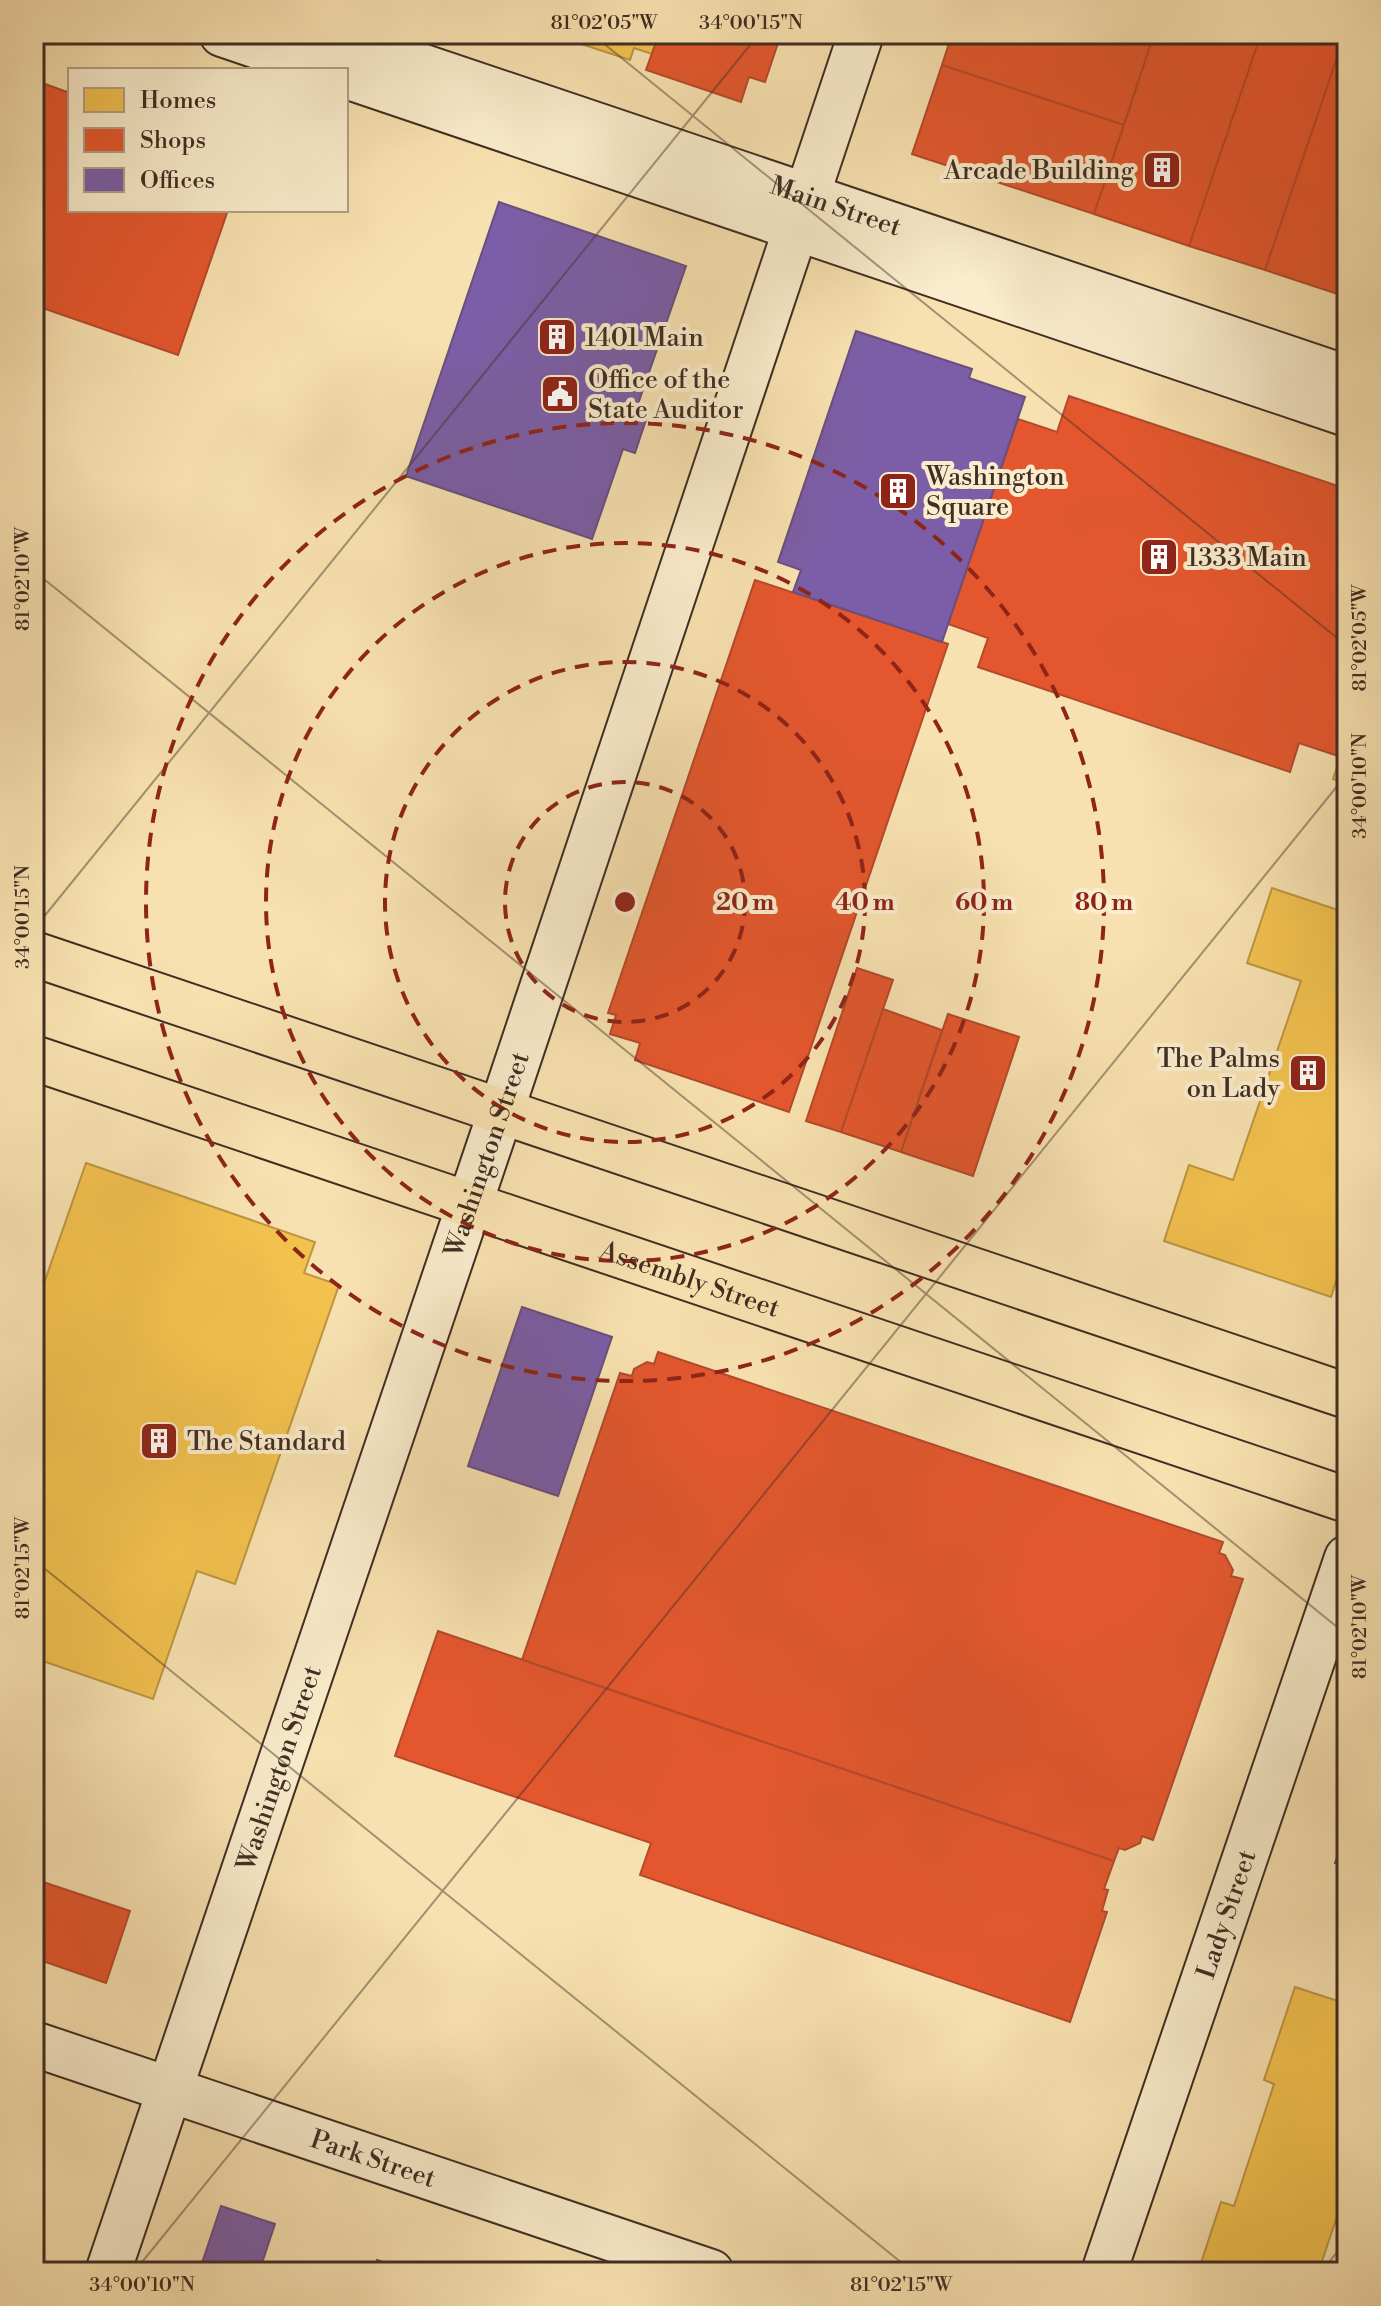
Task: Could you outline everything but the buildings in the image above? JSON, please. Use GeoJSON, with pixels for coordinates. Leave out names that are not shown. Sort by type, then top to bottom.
{"type":"FeatureCollection","features":[{"type":"Feature","properties":{"kind":"main road"},"geometry":{"type":"LineString","coordinates":[[34,954],[1347,1396]]}},
{"type":"Feature","properties":{"kind":"main road","name":"Assembly Street"},"geometry":{"type":"LineString","coordinates":[[34,1058],[1347,1500]]}},
{"type":"Feature","properties":{"kind":"street"},"geometry":{"type":"LineString","coordinates":[[222,34],[322,68]]}},
{"type":"Feature","properties":{"kind":"street","name":"Main Street"},"geometry":{"type":"LineString","coordinates":[[326,34],[1347,414]]}},
{"type":"Feature","properties":{"kind":"street","name":"Washington Street"},"geometry":{"type":"LineString","coordinates":[[108,2272],[470,1204],[861,34]]}},
{"type":"Feature","properties":{"kind":"street","name":"Main Street"},"geometry":{"type":"LineString","coordinates":[[348,77],[1347,378]]}},
{"type":"Feature","properties":{"kind":"street","name":"Lady Street"},"geometry":{"type":"LineString","coordinates":[[1104,2272],[1347,1558]]}},
{"type":"Feature","properties":{"kind":"street","name":"Park Street"},"geometry":{"type":"LineString","coordinates":[[34,2044],[711,2272]]}},
{"type":"Feature","properties":{"kind":"place","name":"Arcade Building"},"geometry":{"type":"Point","coordinates":[1162,170]}},
{"type":"Feature","properties":{"kind":"place","name":"1401 Main"},"geometry":{"type":"Point","coordinates":[557,337]}},
{"type":"Feature","properties":{"kind":"place","name":"Office of the State Auditor"},"geometry":{"type":"Point","coordinates":[560,394]}},
{"type":"Feature","properties":{"kind":"place","name":"Washington Square"},"geometry":{"type":"Point","coordinates":[898,491]}},
{"type":"Feature","properties":{"kind":"place","name":"1333 Main"},"geometry":{"type":"Point","coordinates":[1159,557]}},
{"type":"Feature","properties":{"kind":"place","name":"The Palms on Lady"},"geometry":{"type":"Point","coordinates":[1308,1073]}},
{"type":"Feature","properties":{"kind":"place","name":"The Standard"},"geometry":{"type":"Point","coordinates":[159,1441]}}]}
